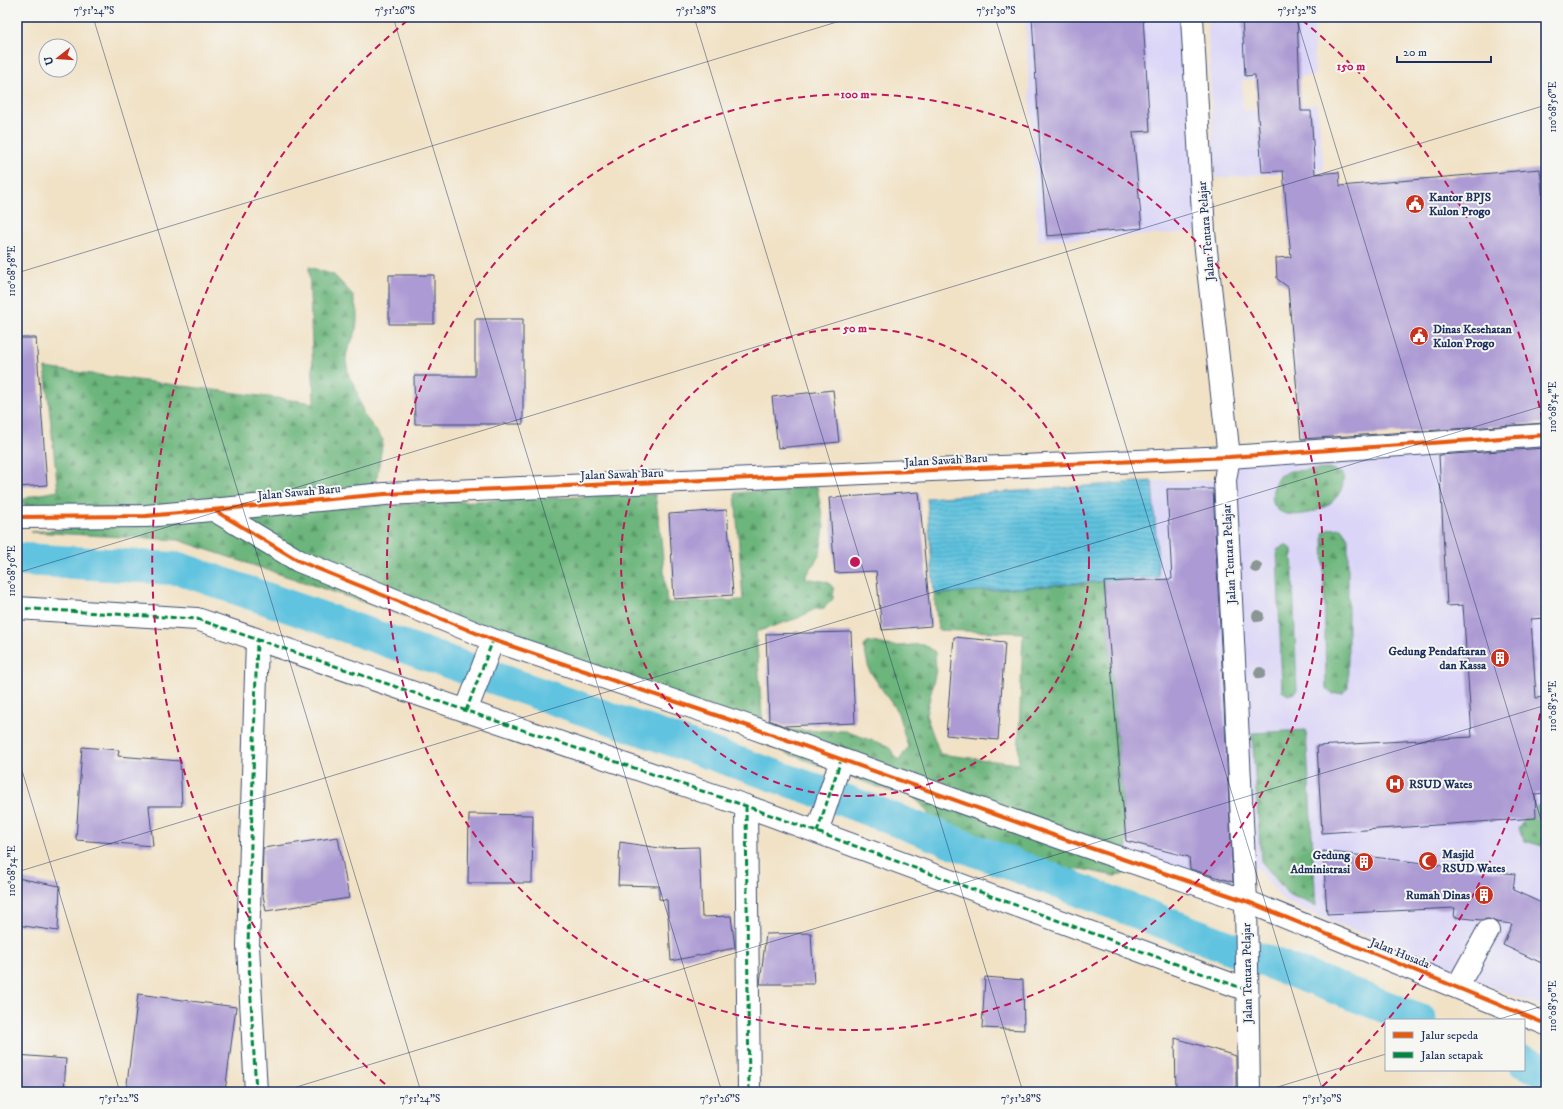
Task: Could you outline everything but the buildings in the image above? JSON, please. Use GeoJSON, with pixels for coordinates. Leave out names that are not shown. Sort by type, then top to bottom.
{"type":"FeatureCollection","features":[{"type":"Feature","properties":{"kind":"street","name":"Jalan Tentara Pelajar"},"geometry":{"type":"LineString","coordinates":[[1192,17],[1204,232],[1229,457],[1226,480],[1246,901],[1249,1092]]}},
{"type":"Feature","properties":{"kind":"street","name":"Jalan Sawah Baru"},"geometry":{"type":"LineString","coordinates":[[17,517],[146,516],[385,494],[1229,457],[1546,435]]}},
{"type":"Feature","properties":{"kind":"street","name":"Jalan Husada"},"geometry":{"type":"LineString","coordinates":[[214,510],[300,561],[490,647],[748,726],[838,768],[1246,901],[1546,1024]]}},
{"type":"Feature","properties":{"kind":"street"},"geometry":{"type":"LineString","coordinates":[[17,608],[197,619],[256,640],[468,704],[746,806],[820,822],[1247,985]]}},
{"type":"Feature","properties":{"kind":"street"},"geometry":{"type":"LineString","coordinates":[[256,640],[248,946],[256,1092]]}},
{"type":"Feature","properties":{"kind":"street"},"geometry":{"type":"LineString","coordinates":[[468,704],[490,647]]}},
{"type":"Feature","properties":{"kind":"street"},"geometry":{"type":"LineString","coordinates":[[820,822],[838,768]]}},
{"type":"Feature","properties":{"kind":"street"},"geometry":{"type":"LineString","coordinates":[[746,806],[749,1092]]}},
{"type":"Feature","properties":{"kind":"street"},"geometry":{"type":"LineString","coordinates":[[1457,987],[1488,931]]}},
{"type":"Feature","properties":{"kind":"shaded area"},"geometry":{"type":"Polygon","coordinates":[[[1025,17],[1192,17],[1204,232],[1038,241],[1025,17]]]}},
{"type":"Feature","properties":{"kind":"shaded area"},"geometry":{"type":"Polygon","coordinates":[[[1207,17],[1314,17],[1315,76],[1242,80],[1243,111],[1317,104],[1324,170],[1215,178],[1207,17]]]}},
{"type":"Feature","properties":{"kind":"shaded area","name":"RSUD Wates"},"geometry":{"type":"Polygon","coordinates":[[[1546,436],[1546,1009],[1285,902],[1253,864],[1246,901],[1129,860],[1104,582],[1159,576],[1152,481],[1225,480],[1227,460],[1546,436]]]}},
{"type":"Feature","properties":{"kind":"green space"},"geometry":{"type":"Polygon","coordinates":[[[309,267],[334,275],[352,294],[357,311],[356,331],[347,352],[346,361],[349,376],[355,386],[364,415],[383,440],[377,477],[372,485],[144,508],[28,509],[20,501],[35,495],[58,491],[45,368],[314,403],[309,267]]]}},
{"type":"Feature","properties":{"kind":"green space"},"geometry":{"type":"Polygon","coordinates":[[[1329,469],[1340,472],[1344,477],[1340,492],[1332,501],[1322,508],[1310,513],[1297,515],[1286,514],[1277,510],[1273,502],[1272,495],[1274,485],[1279,476],[1290,471],[1329,469]]]}},
{"type":"Feature","properties":{"kind":"green space"},"geometry":{"type":"Polygon","coordinates":[[[817,486],[824,527],[820,554],[805,578],[828,582],[834,589],[833,599],[824,608],[813,610],[798,618],[756,632],[763,730],[845,731],[888,746],[899,761],[908,747],[898,713],[869,670],[864,646],[869,642],[895,646],[917,644],[926,646],[935,652],[936,670],[926,715],[940,754],[1018,764],[1023,633],[938,630],[934,594],[1104,582],[1126,841],[1131,869],[1122,875],[1114,876],[1081,869],[1072,870],[1037,863],[1004,848],[961,837],[952,830],[936,824],[921,804],[904,789],[889,791],[539,661],[178,540],[31,532],[376,505],[655,494],[660,528],[667,603],[743,600],[735,493],[817,486]]]}},
{"type":"Feature","properties":{"kind":"green space"},"geometry":{"type":"Polygon","coordinates":[[[1341,528],[1348,538],[1348,687],[1343,693],[1332,694],[1326,689],[1323,533],[1330,529],[1341,528]]]}},
{"type":"Feature","properties":{"kind":"green space"},"geometry":{"type":"Polygon","coordinates":[[[1285,545],[1292,549],[1297,692],[1288,695],[1282,691],[1277,550],[1285,545]]]}},
{"type":"Feature","properties":{"kind":"green space"},"geometry":{"type":"Polygon","coordinates":[[[1306,730],[1316,906],[1288,894],[1261,861],[1252,733],[1306,730]]]}},
{"type":"Feature","properties":{"kind":"green space"},"geometry":{"type":"Polygon","coordinates":[[[1543,802],[1546,802],[1546,847],[1525,841],[1518,828],[1529,812],[1543,802]]]}},
{"type":"Feature","properties":{"kind":"water"},"geometry":{"type":"Polygon","coordinates":[[[1152,481],[1159,577],[934,594],[927,498],[1152,481]]]}},
{"type":"Feature","properties":{"kind":"waterway"},"geometry":{"type":"LineString","coordinates":[[17,559],[181,569],[830,795],[1417,1019]]}},
{"type":"Feature","properties":{"kind":"waterway"},"geometry":{"type":"LineString","coordinates":[[1525,1062],[1546,1071]]}},
{"type":"Feature","properties":{"kind":"marked path"},"geometry":{"type":"LineString","coordinates":[[17,608],[197,619],[746,806],[1247,990]]}},
{"type":"Feature","properties":{"kind":"marked path"},"geometry":{"type":"LineString","coordinates":[[256,1092],[248,946],[257,640]]}},
{"type":"Feature","properties":{"kind":"marked path"},"geometry":{"type":"LineString","coordinates":[[466,711],[493,640]]}},
{"type":"Feature","properties":{"kind":"marked path"},"geometry":{"type":"LineString","coordinates":[[817,832],[841,760]]}},
{"type":"Feature","properties":{"kind":"marked path"},"geometry":{"type":"LineString","coordinates":[[746,806],[749,1092]]}},
{"type":"Feature","properties":{"kind":"cycle path"},"geometry":{"type":"LineString","coordinates":[[17,517],[146,516],[385,494],[1229,457],[1546,435]]}},
{"type":"Feature","properties":{"kind":"cycle path"},"geometry":{"type":"LineString","coordinates":[[214,510],[299,561],[493,640],[748,726],[1061,838],[1246,901],[1546,1024]]}},
{"type":"Feature","properties":{"kind":"place","name":"Kantor BPJS Kulon Progo"},"geometry":{"type":"Point","coordinates":[1415,204]}},
{"type":"Feature","properties":{"kind":"place","name":"Dinas Kesehatan Kulon Progo"},"geometry":{"type":"Point","coordinates":[1419,336]}},
{"type":"Feature","properties":{"kind":"place","name":"Gedung Pendaftaran dan Kassa"},"geometry":{"type":"Point","coordinates":[1500,658]}},
{"type":"Feature","properties":{"kind":"place","name":"RSUD Wates"},"geometry":{"type":"Point","coordinates":[1395,784]}},
{"type":"Feature","properties":{"kind":"place","name":"Masjid RSUD Wates"},"geometry":{"type":"Point","coordinates":[1428,861]}},
{"type":"Feature","properties":{"kind":"place","name":"Gedung Administrasi"},"geometry":{"type":"Point","coordinates":[1364,862]}},
{"type":"Feature","properties":{"kind":"place","name":"Rumah Dinas"},"geometry":{"type":"Point","coordinates":[1484,895]}}]}
